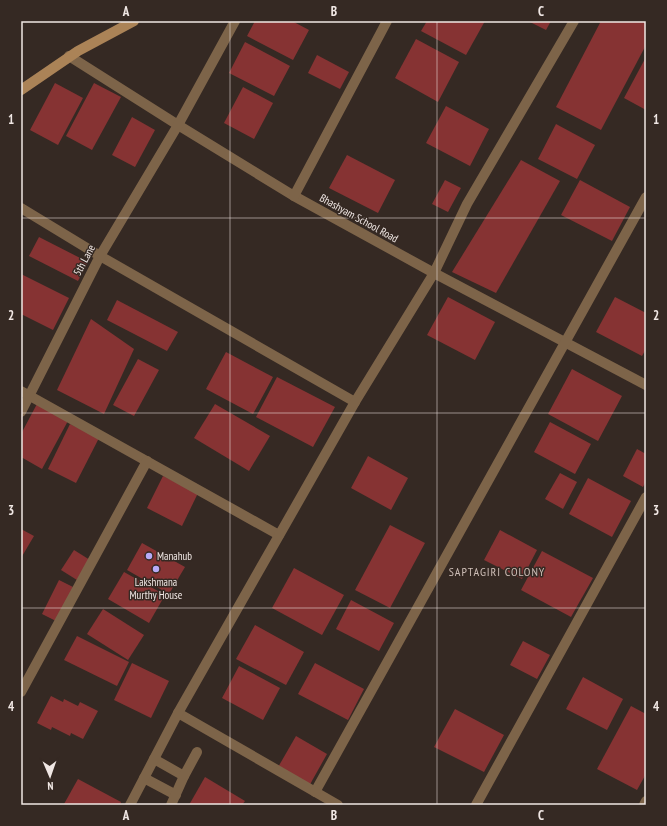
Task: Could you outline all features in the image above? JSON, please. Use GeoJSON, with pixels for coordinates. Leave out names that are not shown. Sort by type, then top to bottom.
{"type":"FeatureCollection","features":[{"type":"Feature","properties":{"kind":"street"},"geometry":{"type":"LineString","coordinates":[[21,90],[69,56],[134,21]]}},
{"type":"Feature","properties":{"kind":"street","name":"5th Lane"},"geometry":{"type":"LineString","coordinates":[[21,412],[26,393],[100,256],[178,125],[234,21]]}},
{"type":"Feature","properties":{"kind":"street"},"geometry":{"type":"LineString","coordinates":[[294,196],[388,21]]}},
{"type":"Feature","properties":{"kind":"street"},"geometry":{"type":"LineString","coordinates":[[130,805],[178,713],[355,402],[434,273],[467,204],[574,21]]}},
{"type":"Feature","properties":{"kind":"street","name":"Bhashyam School Road"},"geometry":{"type":"LineString","coordinates":[[69,56],[294,196],[434,273],[646,386]]}},
{"type":"Feature","properties":{"kind":"street"},"geometry":{"type":"LineString","coordinates":[[315,792],[646,197]]}},
{"type":"Feature","properties":{"kind":"street"},"geometry":{"type":"LineString","coordinates":[[21,208],[100,256],[355,402]]}},
{"type":"Feature","properties":{"kind":"street"},"geometry":{"type":"LineString","coordinates":[[26,393],[279,535]]}},
{"type":"Feature","properties":{"kind":"street"},"geometry":{"type":"LineString","coordinates":[[21,692],[147,461]]}},
{"type":"Feature","properties":{"kind":"street"},"geometry":{"type":"LineString","coordinates":[[476,805],[646,497]]}},
{"type":"Feature","properties":{"kind":"street"},"geometry":{"type":"LineString","coordinates":[[178,713],[338,805]]}},
{"type":"Feature","properties":{"kind":"street"},"geometry":{"type":"LineString","coordinates":[[172,805],[184,776],[197,752]]}},
{"type":"Feature","properties":{"kind":"street"},"geometry":{"type":"LineString","coordinates":[[154,759],[184,776]]}},
{"type":"Feature","properties":{"kind":"street"},"geometry":{"type":"LineString","coordinates":[[144,778],[176,795]]}},
{"type":"Feature","properties":{"kind":"street"},"geometry":{"type":"LineString","coordinates":[[644,805],[646,801]]}},
{"type":"Feature","properties":{"kind":"building"},"geometry":{"type":"Polygon","coordinates":[[[255,21],[292,21],[309,30],[293,60],[247,36],[255,21]]]}},
{"type":"Feature","properties":{"kind":"building"},"geometry":{"type":"Polygon","coordinates":[[[427,21],[485,21],[466,55],[421,31],[427,21]]]}},
{"type":"Feature","properties":{"kind":"building"},"geometry":{"type":"Polygon","coordinates":[[[528,21],[551,21],[546,30],[528,21]]]}},
{"type":"Feature","properties":{"kind":"building"},"geometry":{"type":"Polygon","coordinates":[[[601,21],[643,21],[646,23],[646,45],[601,130],[556,107],[601,21]]]}},
{"type":"Feature","properties":{"kind":"building"},"geometry":{"type":"Polygon","coordinates":[[[416,39],[459,62],[438,102],[395,78],[416,39]]]}},
{"type":"Feature","properties":{"kind":"building"},"geometry":{"type":"Polygon","coordinates":[[[245,42],[290,66],[274,96],[229,73],[245,42]]]}},
{"type":"Feature","properties":{"kind":"building"},"geometry":{"type":"Polygon","coordinates":[[[317,55],[349,72],[340,89],[308,73],[317,55]]]}},
{"type":"Feature","properties":{"kind":"building"},"geometry":{"type":"Polygon","coordinates":[[[646,57],[646,110],[624,98],[646,57]]]}},
{"type":"Feature","properties":{"kind":"building"},"geometry":{"type":"Polygon","coordinates":[[[55,83],[83,98],[58,145],[30,130],[55,83]]]}},
{"type":"Feature","properties":{"kind":"building"},"geometry":{"type":"Polygon","coordinates":[[[94,83],[121,97],[92,150],[66,136],[94,83]]]}},
{"type":"Feature","properties":{"kind":"building"},"geometry":{"type":"Polygon","coordinates":[[[243,87],[273,103],[254,139],[224,123],[243,87]]]}},
{"type":"Feature","properties":{"kind":"building"},"geometry":{"type":"Polygon","coordinates":[[[446,106],[489,129],[470,166],[426,143],[446,106]]]}},
{"type":"Feature","properties":{"kind":"building"},"geometry":{"type":"Polygon","coordinates":[[[132,117],[155,130],[135,167],[112,155],[132,117]]]}},
{"type":"Feature","properties":{"kind":"building"},"geometry":{"type":"Polygon","coordinates":[[[556,124],[595,145],[577,179],[538,159],[556,124]]]}},
{"type":"Feature","properties":{"kind":"building"},"geometry":{"type":"Polygon","coordinates":[[[347,155],[395,180],[378,213],[329,188],[347,155]]]}},
{"type":"Feature","properties":{"kind":"building"},"geometry":{"type":"Polygon","coordinates":[[[521,160],[560,181],[496,293],[452,272],[521,160]]]}},
{"type":"Feature","properties":{"kind":"building"},"geometry":{"type":"Polygon","coordinates":[[[445,180],[461,188],[448,212],[432,204],[445,180]]]}},
{"type":"Feature","properties":{"kind":"building"},"geometry":{"type":"Polygon","coordinates":[[[580,180],[630,207],[612,241],[561,215],[580,180]]]}},
{"type":"Feature","properties":{"kind":"building"},"geometry":{"type":"Polygon","coordinates":[[[39,237],[88,262],[78,281],[29,256],[39,237]]]}},
{"type":"Feature","properties":{"kind":"building"},"geometry":{"type":"Polygon","coordinates":[[[21,274],[69,298],[53,330],[21,314],[21,274]]]}},
{"type":"Feature","properties":{"kind":"building"},"geometry":{"type":"Polygon","coordinates":[[[448,297],[495,322],[475,360],[427,335],[448,297]]]}},
{"type":"Feature","properties":{"kind":"building"},"geometry":{"type":"Polygon","coordinates":[[[615,297],[646,313],[646,349],[642,356],[596,332],[615,297]]]}},
{"type":"Feature","properties":{"kind":"building"},"geometry":{"type":"Polygon","coordinates":[[[117,300],[178,332],[167,351],[107,320],[117,300]]]}},
{"type":"Feature","properties":{"kind":"building"},"geometry":{"type":"Polygon","coordinates":[[[91,319],[134,349],[104,414],[57,390],[91,319]]]}},
{"type":"Feature","properties":{"kind":"building"},"geometry":{"type":"Polygon","coordinates":[[[226,352],[273,377],[253,414],[206,389],[226,352]]]}},
{"type":"Feature","properties":{"kind":"building"},"geometry":{"type":"Polygon","coordinates":[[[138,359],[159,370],[134,416],[113,405],[138,359]]]}},
{"type":"Feature","properties":{"kind":"building"},"geometry":{"type":"Polygon","coordinates":[[[572,369],[622,396],[598,441],[548,414],[572,369]]]}},
{"type":"Feature","properties":{"kind":"building"},"geometry":{"type":"Polygon","coordinates":[[[277,377],[335,407],[313,447],[256,417],[277,377]]]}},
{"type":"Feature","properties":{"kind":"building"},"geometry":{"type":"Polygon","coordinates":[[[38,402],[69,419],[42,469],[21,457],[21,434],[38,402]]]}},
{"type":"Feature","properties":{"kind":"building"},"geometry":{"type":"Polygon","coordinates":[[[215,404],[270,436],[249,471],[194,438],[215,404]]]}},
{"type":"Feature","properties":{"kind":"building"},"geometry":{"type":"Polygon","coordinates":[[[550,422],[591,444],[575,474],[534,452],[550,422]]]}},
{"type":"Feature","properties":{"kind":"building"},"geometry":{"type":"Polygon","coordinates":[[[70,424],[99,438],[76,483],[48,469],[70,424]]]}},
{"type":"Feature","properties":{"kind":"building"},"geometry":{"type":"Polygon","coordinates":[[[637,449],[646,454],[646,481],[643,487],[623,476],[637,449]]]}},
{"type":"Feature","properties":{"kind":"building"},"geometry":{"type":"Polygon","coordinates":[[[368,456],[408,478],[391,510],[351,488],[368,456]]]}},
{"type":"Feature","properties":{"kind":"building"},"geometry":{"type":"Polygon","coordinates":[[[560,473],[577,482],[563,509],[545,499],[560,473]]]}},
{"type":"Feature","properties":{"kind":"building"},"geometry":{"type":"Polygon","coordinates":[[[163,476],[198,493],[182,526],[147,508],[163,476]]]}},
{"type":"Feature","properties":{"kind":"building"},"geometry":{"type":"Polygon","coordinates":[[[588,478],[631,501],[612,537],[569,514],[588,478]]]}},
{"type":"Feature","properties":{"kind":"building"},"geometry":{"type":"Polygon","coordinates":[[[390,525],[425,543],[390,608],[355,590],[390,525]]]}},
{"type":"Feature","properties":{"kind":"building"},"geometry":{"type":"Polygon","coordinates":[[[21,529],[34,536],[21,558],[21,529]]]}},
{"type":"Feature","properties":{"kind":"building"},"geometry":{"type":"Polygon","coordinates":[[[500,530],[537,550],[522,579],[484,560],[500,530]]]}},
{"type":"Feature","properties":{"kind":"building","name":"Lakshmana Murthy House"},"geometry":{"type":"Polygon","coordinates":[[[142,543],[185,567],[169,594],[127,570],[142,543]]]}},
{"type":"Feature","properties":{"kind":"building"},"geometry":{"type":"Polygon","coordinates":[[[74,550],[90,560],[77,580],[61,570],[74,550]]]}},
{"type":"Feature","properties":{"kind":"building"},"geometry":{"type":"Polygon","coordinates":[[[542,551],[593,578],[571,617],[521,590],[542,551]]]}},
{"type":"Feature","properties":{"kind":"building"},"geometry":{"type":"Polygon","coordinates":[[[294,568],[344,595],[322,635],[272,608],[294,568]]]}},
{"type":"Feature","properties":{"kind":"building"},"geometry":{"type":"Polygon","coordinates":[[[124,572],[165,595],[149,623],[108,599],[124,572]]]}},
{"type":"Feature","properties":{"kind":"building"},"geometry":{"type":"Polygon","coordinates":[[[59,580],[73,587],[56,621],[42,614],[59,580]]]}},
{"type":"Feature","properties":{"kind":"building"},"geometry":{"type":"Polygon","coordinates":[[[351,600],[394,623],[379,651],[336,629],[351,600]]]}},
{"type":"Feature","properties":{"kind":"building"},"geometry":{"type":"Polygon","coordinates":[[[103,609],[144,635],[128,660],[87,634],[103,609]]]}},
{"type":"Feature","properties":{"kind":"building"},"geometry":{"type":"Polygon","coordinates":[[[255,625],[304,652],[286,685],[236,659],[255,625]]]}},
{"type":"Feature","properties":{"kind":"building"},"geometry":{"type":"Polygon","coordinates":[[[77,636],[129,662],[117,686],[64,660],[77,636]]]}},
{"type":"Feature","properties":{"kind":"building"},"geometry":{"type":"Polygon","coordinates":[[[523,641],[550,655],[537,679],[510,665],[523,641]]]}},
{"type":"Feature","properties":{"kind":"building"},"geometry":{"type":"Polygon","coordinates":[[[132,663],[169,681],[151,718],[114,700],[132,663]]]}},
{"type":"Feature","properties":{"kind":"building"},"geometry":{"type":"Polygon","coordinates":[[[315,663],[364,689],[348,720],[298,694],[315,663]]]}},
{"type":"Feature","properties":{"kind":"building"},"geometry":{"type":"Polygon","coordinates":[[[239,666],[280,688],[263,720],[222,698],[239,666]]]}},
{"type":"Feature","properties":{"kind":"building"},"geometry":{"type":"Polygon","coordinates":[[[583,677],[623,699],[607,730],[566,709],[583,677]]]}},
{"type":"Feature","properties":{"kind":"building"},"geometry":{"type":"Polygon","coordinates":[[[51,696],[63,702],[64,699],[78,706],[80,702],[98,711],[83,739],[71,733],[70,736],[52,727],[51,730],[37,723],[51,696]]]}},
{"type":"Feature","properties":{"kind":"building"},"geometry":{"type":"Polygon","coordinates":[[[631,706],[646,714],[646,774],[637,790],[597,769],[631,706]]]}},
{"type":"Feature","properties":{"kind":"building"},"geometry":{"type":"Polygon","coordinates":[[[455,709],[504,735],[484,772],[434,747],[455,709]]]}},
{"type":"Feature","properties":{"kind":"building"},"geometry":{"type":"Polygon","coordinates":[[[296,736],[327,754],[308,788],[277,769],[296,736]]]}},
{"type":"Feature","properties":{"kind":"building"},"geometry":{"type":"Polygon","coordinates":[[[205,777],[245,801],[242,805],[189,805],[205,777]]]}},
{"type":"Feature","properties":{"kind":"building"},"geometry":{"type":"Polygon","coordinates":[[[78,779],[121,802],[120,805],[64,804],[78,779]]]}},
{"type":"Feature","properties":{"kind":"place","name":"Manahub"},"geometry":{"type":"Point","coordinates":[149,556]}},
{"type":"Feature","properties":{"kind":"place","name":"Lakshmana Murthy House"},"geometry":{"type":"Point","coordinates":[156,569]}},
{"type":"Feature","properties":{"kind":"district","name":"SAPTAGIRI COLONY"},"geometry":{"type":"Point","coordinates":[497,571]}}]}
